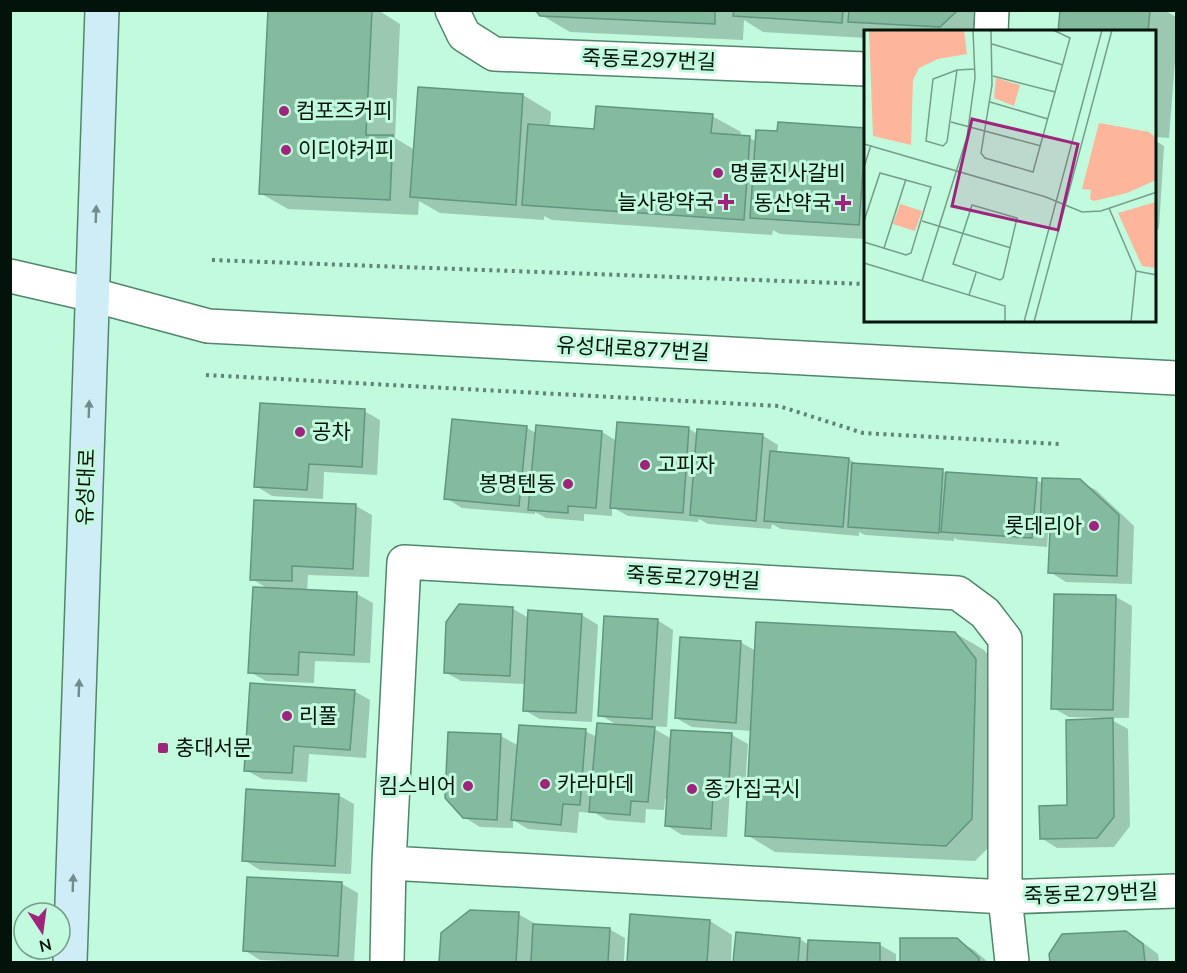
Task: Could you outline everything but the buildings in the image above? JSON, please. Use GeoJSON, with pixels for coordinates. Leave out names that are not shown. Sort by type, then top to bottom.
{"type":"FeatureCollection","features":[{"type":"Feature","properties":{"kind":"main road","name":"유성대로"},"geometry":{"type":"LineString","coordinates":[[70,963],[102,10]]}},
{"type":"Feature","properties":{"kind":"street","name":"죽동로297번길"},"geometry":{"type":"LineString","coordinates":[[452,10],[464,35],[494,54],[864,69]]}},
{"type":"Feature","properties":{"kind":"street"},"geometry":{"type":"LineString","coordinates":[[991,30],[992,10]]}},
{"type":"Feature","properties":{"kind":"street","name":"유성대로877번길"},"geometry":{"type":"LineString","coordinates":[[10,276],[93,295],[208,326],[1176,378]]}},
{"type":"Feature","properties":{"kind":"street","name":"죽동로279번길"},"geometry":{"type":"LineString","coordinates":[[387,963],[404,562],[958,593],[985,613],[1005,639],[1005,897],[1012,963]]}},
{"type":"Feature","properties":{"kind":"street","name":"죽동로279번길"},"geometry":{"type":"LineString","coordinates":[[390,863],[1005,897],[1176,891]]}},
{"type":"Feature","properties":{"kind":"path"},"geometry":{"type":"LineString","coordinates":[[212,260],[864,284]]}},
{"type":"Feature","properties":{"kind":"path"},"geometry":{"type":"LineString","coordinates":[[206,375],[779,406],[863,433],[1059,444]]}},
{"type":"Feature","properties":{"kind":"place","name":"컴포즈커피"},"geometry":{"type":"Point","coordinates":[284,111]}},
{"type":"Feature","properties":{"kind":"place","name":"이디야커피"},"geometry":{"type":"Point","coordinates":[286,150]}},
{"type":"Feature","properties":{"kind":"place","name":"명륜진사갈비"},"geometry":{"type":"Point","coordinates":[718,173]}},
{"type":"Feature","properties":{"kind":"place","name":"늘사랑약국"},"geometry":{"type":"Point","coordinates":[726,202]}},
{"type":"Feature","properties":{"kind":"place","name":"동산약국"},"geometry":{"type":"Point","coordinates":[843,203]}},
{"type":"Feature","properties":{"kind":"place","name":"공차"},"geometry":{"type":"Point","coordinates":[300,432]}},
{"type":"Feature","properties":{"kind":"place","name":"고피자"},"geometry":{"type":"Point","coordinates":[645,465]}},
{"type":"Feature","properties":{"kind":"place","name":"봉명텐동"},"geometry":{"type":"Point","coordinates":[568,484]}},
{"type":"Feature","properties":{"kind":"place","name":"롯데리아"},"geometry":{"type":"Point","coordinates":[1094,526]}},
{"type":"Feature","properties":{"kind":"place","name":"리풀"},"geometry":{"type":"Point","coordinates":[287,716]}},
{"type":"Feature","properties":{"kind":"place","name":"충대서문"},"geometry":{"type":"Point","coordinates":[163,748]}},
{"type":"Feature","properties":{"kind":"place","name":"카라마데"},"geometry":{"type":"Point","coordinates":[545,784]}},
{"type":"Feature","properties":{"kind":"place","name":"킴스비어"},"geometry":{"type":"Point","coordinates":[468,786]}},
{"type":"Feature","properties":{"kind":"place","name":"종가집국시"},"geometry":{"type":"Point","coordinates":[692,789]}}]}
